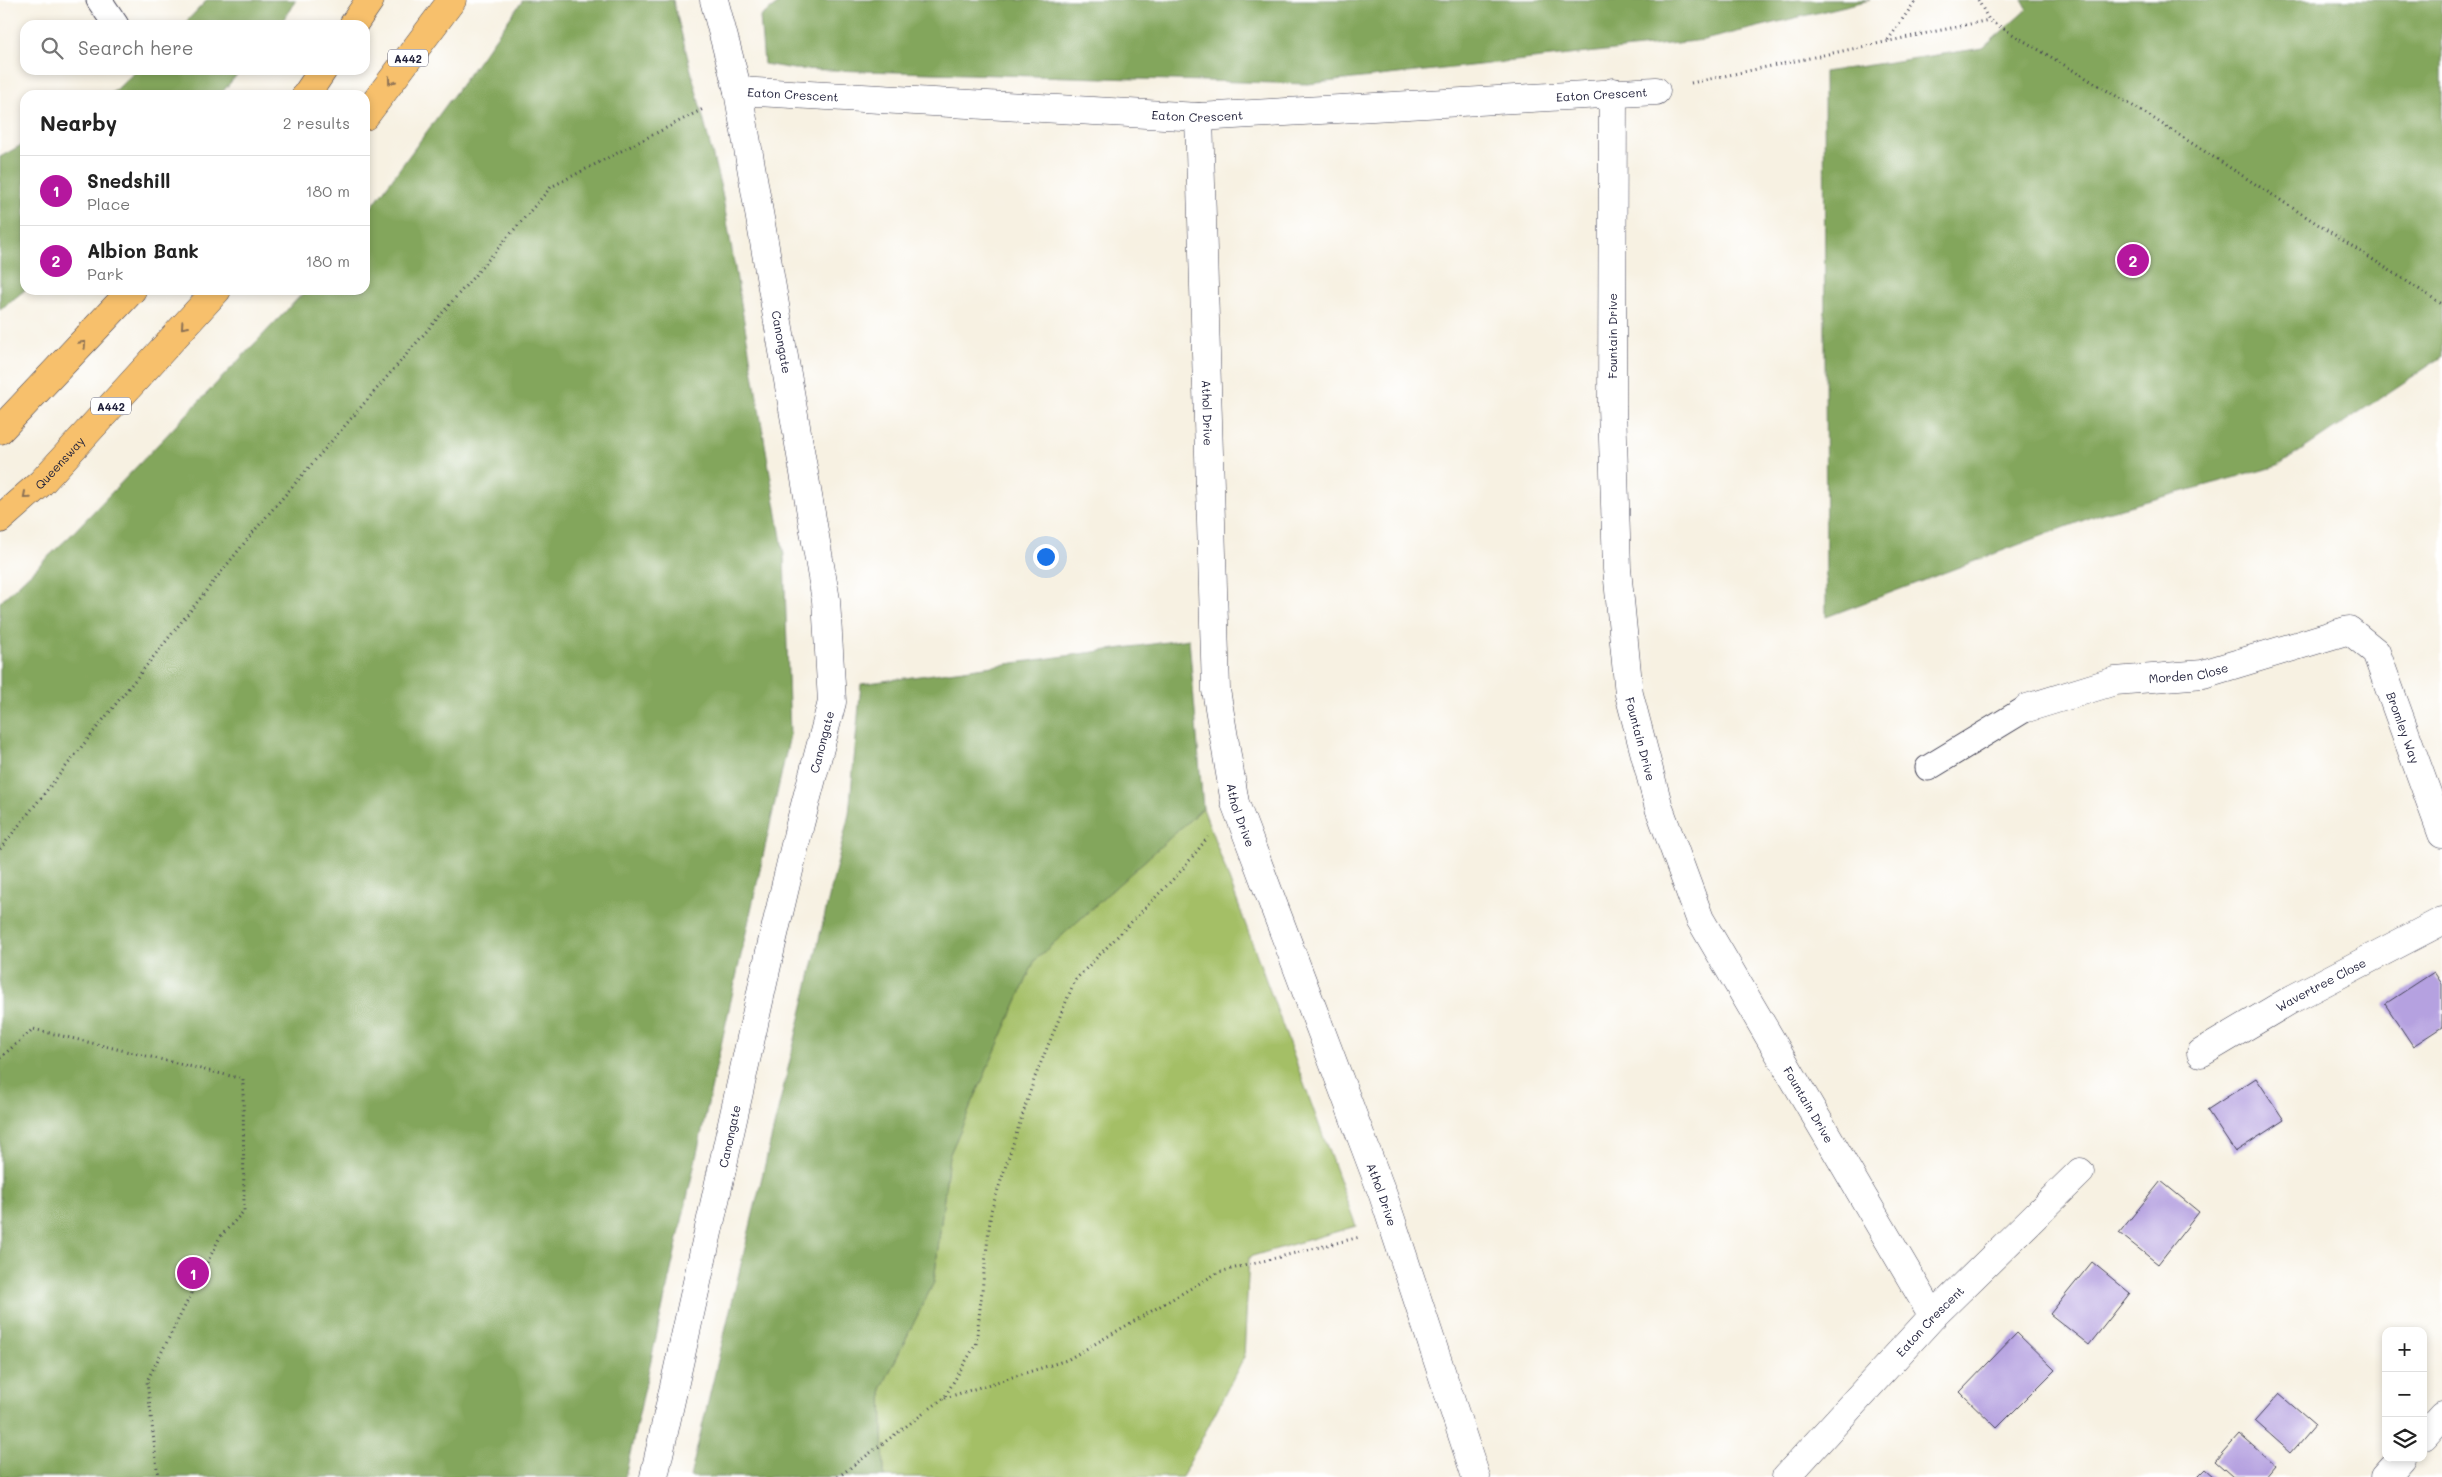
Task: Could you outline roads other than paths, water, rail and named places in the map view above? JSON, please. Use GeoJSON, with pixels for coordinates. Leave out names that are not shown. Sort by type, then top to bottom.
{"type":"FeatureCollection","features":[{"type":"Feature","properties":{"kind":"highway"},"geometry":{"type":"LineString","coordinates":[[356,20],[370,0]]}},
{"type":"Feature","properties":{"kind":"highway","name":"A442"},"geometry":{"type":"LineString","coordinates":[[370,109],[452,0]]}},
{"type":"Feature","properties":{"kind":"highway"},"geometry":{"type":"LineString","coordinates":[[309,90],[320,75]]}},
{"type":"Feature","properties":{"kind":"highway"},"geometry":{"type":"LineString","coordinates":[[0,430],[127,295]]}},
{"type":"Feature","properties":{"kind":"highway","name":"Queensway"},"geometry":{"type":"LineString","coordinates":[[0,519],[41,483],[212,295]]}},
{"type":"Feature","properties":{"kind":"highway"},"geometry":{"type":"LineString","coordinates":[[0,400],[62,366]]}},
{"type":"Feature","properties":{"kind":"street","name":"Canongate"},"geometry":{"type":"LineString","coordinates":[[654,1477],[773,938],[832,702],[826,600],[738,91],[714,0]]}},
{"type":"Feature","properties":{"kind":"street","name":"Eaton Crescent"},"geometry":{"type":"LineString","coordinates":[[738,91],[1199,117],[1656,91]]}},
{"type":"Feature","properties":{"kind":"street","name":"Fountain Drive"},"geometry":{"type":"LineString","coordinates":[[1613,92],[1612,415],[1617,569],[1629,694],[1659,808],[1700,919],[1933,1316]]}},
{"type":"Feature","properties":{"kind":"street","name":"Athol Drive"},"geometry":{"type":"LineString","coordinates":[[1199,117],[1216,690],[1234,802],[1394,1228],[1476,1477]]}},
{"type":"Feature","properties":{"kind":"street","name":"Morden Close"},"geometry":{"type":"LineString","coordinates":[[2027,708],[2115,681],[2203,674],[2350,630]]}},
{"type":"Feature","properties":{"kind":"street","name":"Bromley Way"},"geometry":{"type":"LineString","coordinates":[[2350,630],[2376,652],[2442,834]]}},
{"type":"Feature","properties":{"kind":"street","name":"Wavertree Close"},"geometry":{"type":"LineString","coordinates":[[2201,1053],[2292,999],[2442,921]]}},
{"type":"Feature","properties":{"kind":"street","name":"Eaton Crescent"},"geometry":{"type":"LineString","coordinates":[[1787,1477],[1933,1316],[2080,1172]]}},
{"type":"Feature","properties":{"kind":"street"},"geometry":{"type":"LineString","coordinates":[[2427,1432],[2442,1415]]}},
{"type":"Feature","properties":{"kind":"street"},"geometry":{"type":"LineString","coordinates":[[2385,1477],[2398,1462]]}},
{"type":"Feature","properties":{"kind":"lane"},"geometry":{"type":"LineString","coordinates":[[99,0],[113,20]]}},
{"type":"Feature","properties":{"kind":"lane"},"geometry":{"type":"LineString","coordinates":[[1928,768],[2027,708]]}},
{"type":"Feature","properties":{"kind":"place","name":"Albion Bank"},"geometry":{"type":"Point","coordinates":[2133,260]}},
{"type":"Feature","properties":{"kind":"place","name":"Snedshill"},"geometry":{"type":"Point","coordinates":[193,1273]}}]}
